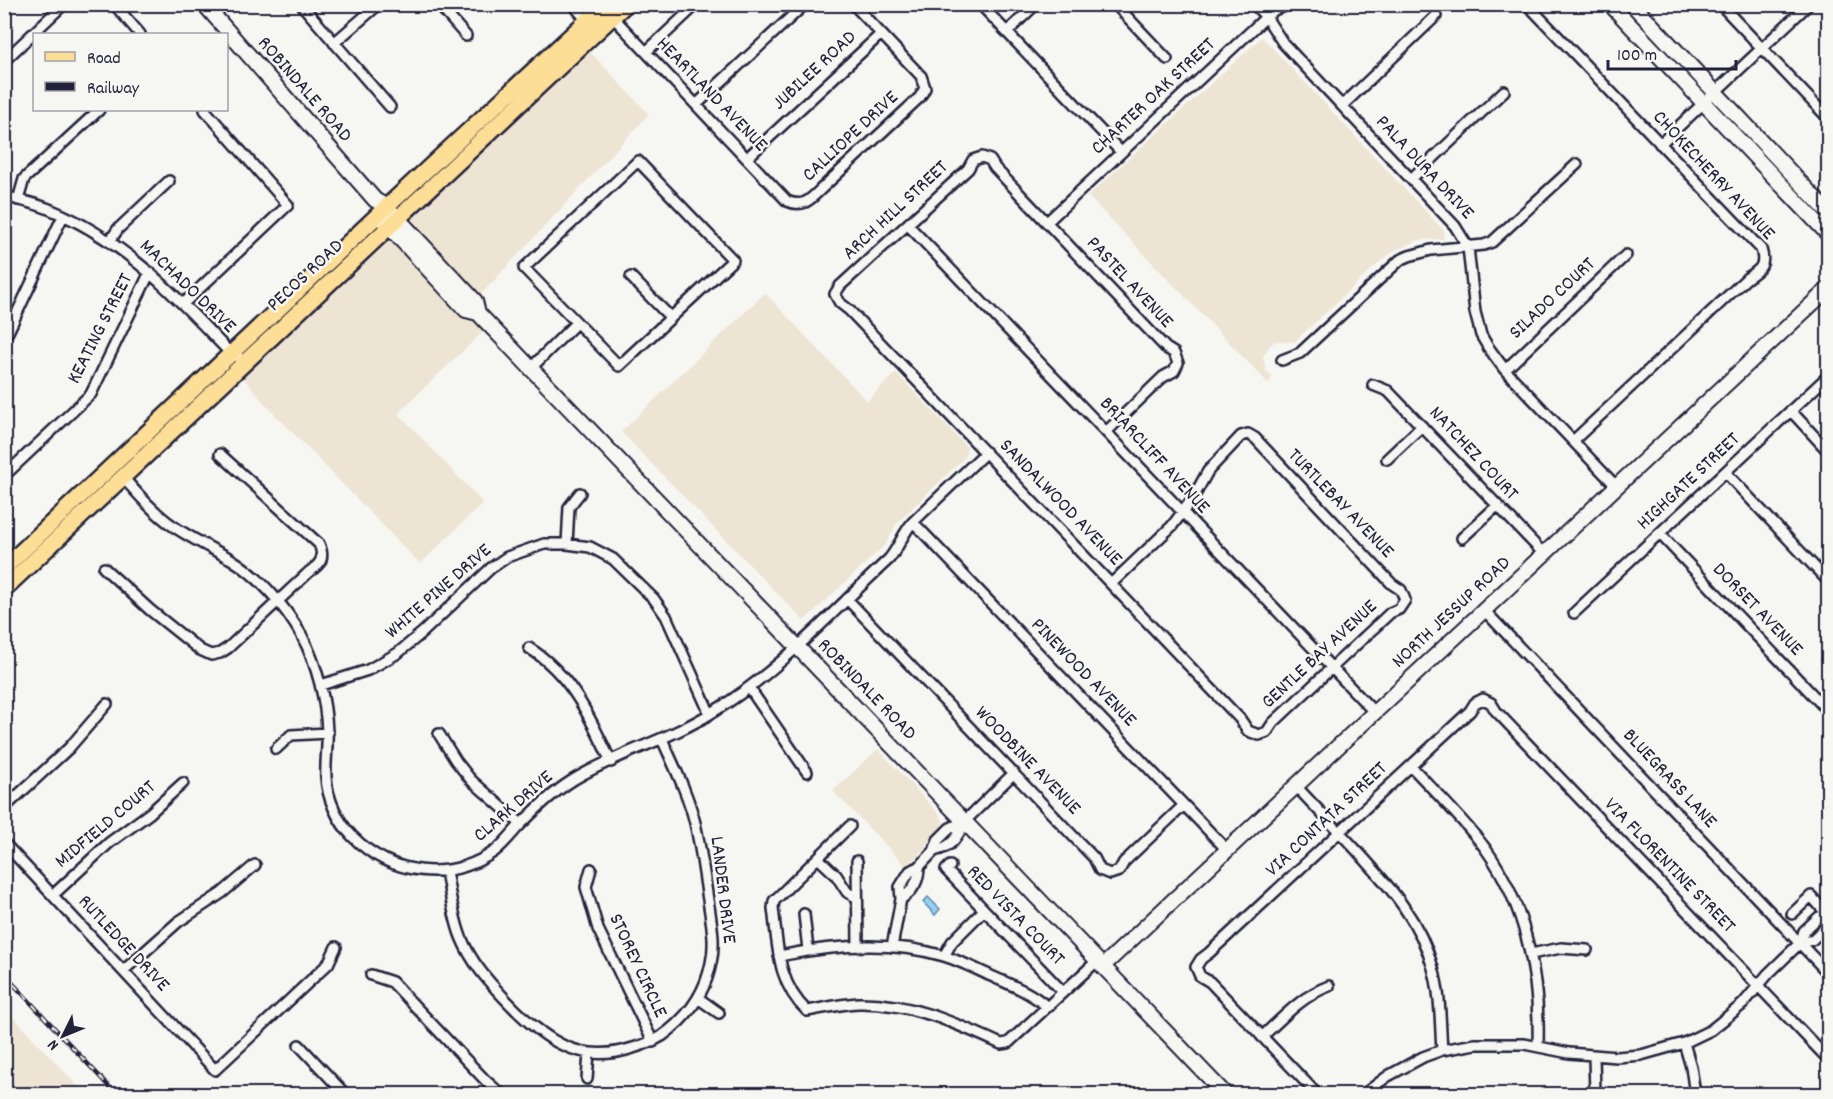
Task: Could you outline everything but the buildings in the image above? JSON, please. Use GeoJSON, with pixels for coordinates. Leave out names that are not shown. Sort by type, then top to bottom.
{"type":"FeatureCollection","features":[{"type":"Feature","properties":{"kind":"main road","name":"PECOS ROAD"},"geometry":{"type":"LineString","coordinates":[[117,472],[246,362],[385,213],[485,136],[607,10],[626,4]]}},
{"type":"Feature","properties":{"kind":"main road","name":"PECOS ROAD"},"geometry":{"type":"LineString","coordinates":[[8,579],[117,472],[231,354],[385,213],[503,100],[592,27]]}},
{"type":"Feature","properties":{"kind":"main road"},"geometry":{"type":"LineString","coordinates":[[485,136],[483,131],[503,100]]}},
{"type":"Feature","properties":{"kind":"street"},"geometry":{"type":"LineString","coordinates":[[33,33],[64,4]]}},
{"type":"Feature","properties":{"kind":"street"},"geometry":{"type":"LineString","coordinates":[[114,4],[139,33]]}},
{"type":"Feature","properties":{"kind":"street"},"geometry":{"type":"LineString","coordinates":[[301,4],[390,107]]}},
{"type":"Feature","properties":{"kind":"street"},"geometry":{"type":"LineString","coordinates":[[334,43],[379,4]]}},
{"type":"Feature","properties":{"kind":"street"},"geometry":{"type":"LineString","coordinates":[[438,4],[465,36]]}},
{"type":"Feature","properties":{"kind":"street"},"geometry":{"type":"LineString","coordinates":[[573,4],[592,27]]}},
{"type":"Feature","properties":{"kind":"street"},"geometry":{"type":"LineString","coordinates":[[646,52],[697,4]]}},
{"type":"Feature","properties":{"kind":"street"},"geometry":{"type":"LineString","coordinates":[[696,105],[804,4]]}},
{"type":"Feature","properties":{"kind":"street"},"geometry":{"type":"LineString","coordinates":[[853,4],[881,34]]}},
{"type":"Feature","properties":{"kind":"street"},"geometry":{"type":"LineString","coordinates":[[980,4],[1121,152]]}},
{"type":"Feature","properties":{"kind":"street"},"geometry":{"type":"LineString","coordinates":[[1006,32],[1036,4]]}},
{"type":"Feature","properties":{"kind":"street"},"geometry":{"type":"LineString","coordinates":[[1115,4],[1167,59]]}},
{"type":"Feature","properties":{"kind":"street","name":"PALA DURA DRIVE"},"geometry":{"type":"LineString","coordinates":[[1254,4],[1266,17],[1282,43],[1455,226],[1468,247],[1472,294],[1478,323],[1488,347],[1505,370],[1616,486]]}},
{"type":"Feature","properties":{"kind":"street","name":"CHARTER OAK STREET"},"geometry":{"type":"LineString","coordinates":[[1047,222],[1266,17],[1274,10],[1291,4]]}},
{"type":"Feature","properties":{"kind":"street","name":"CHOKECHERRY AVENUE"},"geometry":{"type":"LineString","coordinates":[[1527,4],[1761,249],[1764,259],[1759,270],[1573,441]]}},
{"type":"Feature","properties":{"kind":"street"},"geometry":{"type":"LineString","coordinates":[[1610,4],[1828,234]]}},
{"type":"Feature","properties":{"kind":"street"},"geometry":{"type":"LineString","coordinates":[[1632,4],[1828,212]]}},
{"type":"Feature","properties":{"kind":"street"},"geometry":{"type":"LineString","coordinates":[[1720,4],[1828,118]]}},
{"type":"Feature","properties":{"kind":"street"},"geometry":{"type":"LineString","coordinates":[[1660,144],[1809,4]]}},
{"type":"Feature","properties":{"kind":"street","name":"ROBINDALE ROAD"},"geometry":{"type":"LineString","coordinates":[[212,7],[466,310],[478,313],[1225,1095]]}},
{"type":"Feature","properties":{"kind":"street","name":"HEARTLAND AVENUE"},"geometry":{"type":"LineString","coordinates":[[607,10],[787,201],[796,205]]}},
{"type":"Feature","properties":{"kind":"street"},"geometry":{"type":"LineString","coordinates":[[1342,106],[1436,16]]}},
{"type":"Feature","properties":{"kind":"street"},"geometry":{"type":"LineString","coordinates":[[4,61],[33,33]]}},
{"type":"Feature","properties":{"kind":"street","name":"CALLIOPE DRIVE"},"geometry":{"type":"LineString","coordinates":[[796,205],[806,203],[920,97],[924,88],[921,76],[881,34]]}},
{"type":"Feature","properties":{"kind":"street","name":"JUBILEE ROAD"},"geometry":{"type":"LineString","coordinates":[[747,158],[881,34]]}},
{"type":"Feature","properties":{"kind":"street"},"geometry":{"type":"LineString","coordinates":[[1411,179],[1504,91]]}},
{"type":"Feature","properties":{"kind":"street"},"geometry":{"type":"LineString","coordinates":[[18,200],[24,179],[98,111]]}},
{"type":"Feature","properties":{"kind":"street"},"geometry":{"type":"LineString","coordinates":[[183,304],[288,205],[206,111]]}},
{"type":"Feature","properties":{"kind":"street","name":"PASTEL AVENUE"},"geometry":{"type":"LineString","coordinates":[[982,157],[990,160],[995,168],[1166,348],[1174,353],[1178,363],[1174,371],[1163,377],[1106,432]]}},
{"type":"Feature","properties":{"kind":"street","name":"ARCH HILL STREET"},"geometry":{"type":"LineString","coordinates":[[835,294],[840,285],[968,169],[973,160],[982,157]]}},
{"type":"Feature","properties":{"kind":"street"},"geometry":{"type":"LineString","coordinates":[[638,161],[733,260],[619,366],[576,323],[524,268],[638,161]]}},
{"type":"Feature","properties":{"kind":"street"},"geometry":{"type":"LineString","coordinates":[[1282,360],[1300,352],[1400,260],[1420,252],[1492,242],[1577,164]]}},
{"type":"Feature","properties":{"kind":"street"},"geometry":{"type":"LineString","coordinates":[[110,241],[118,229],[169,181]]}},
{"type":"Feature","properties":{"kind":"street","name":"MACHADO DRIVE"},"geometry":{"type":"LineString","coordinates":[[4,196],[48,209],[110,241],[150,272],[231,354],[246,362]]}},
{"type":"Feature","properties":{"kind":"street"},"geometry":{"type":"LineString","coordinates":[[4,336],[8,332],[63,216]]}},
{"type":"Feature","properties":{"kind":"street","name":"BRIARCLIFF AVENUE"},"geometry":{"type":"LineString","coordinates":[[908,225],[1374,712]]}},
{"type":"Feature","properties":{"kind":"street","name":"SILADO COURT"},"geometry":{"type":"LineString","coordinates":[[1505,370],[1626,255]]}},
{"type":"Feature","properties":{"kind":"street","name":"KEATING STREET"},"geometry":{"type":"LineString","coordinates":[[4,476],[91,394],[150,272]]}},
{"type":"Feature","properties":{"kind":"street"},"geometry":{"type":"LineString","coordinates":[[631,277],[671,318]]}},
{"type":"Feature","properties":{"kind":"street","name":"NORTH JESSUP ROAD"},"geometry":{"type":"LineString","coordinates":[[1101,963],[1227,850],[1828,290]]}},
{"type":"Feature","properties":{"kind":"street","name":"SANDALWOOD AVENUE"},"geometry":{"type":"LineString","coordinates":[[835,294],[840,303],[1240,718],[1248,731],[1259,735]]}},
{"type":"Feature","properties":{"kind":"street"},"geometry":{"type":"LineString","coordinates":[[531,368],[576,323]]}},
{"type":"Feature","properties":{"kind":"street","name":"HIGHGATE STREET"},"geometry":{"type":"LineString","coordinates":[[1574,613],[1828,376]]}},
{"type":"Feature","properties":{"kind":"street","name":"NATCHEZ COURT"},"geometry":{"type":"LineString","coordinates":[[1373,385],[1388,391],[1544,554]]}},
{"type":"Feature","properties":{"kind":"street"},"geometry":{"type":"LineString","coordinates":[[1791,411],[1828,451]]}},
{"type":"Feature","properties":{"kind":"street"},"geometry":{"type":"LineString","coordinates":[[1387,459],[1422,426]]}},
{"type":"Feature","properties":{"kind":"street","name":"TURTLEBAY AVENUE"},"geometry":{"type":"LineString","coordinates":[[1183,513],[1208,471],[1241,436],[1248,434],[1255,438],[1392,585],[1401,590],[1405,600]]}},
{"type":"Feature","properties":{"kind":"street","name":"CLARK DRIVE"},"geometry":{"type":"LineString","coordinates":[[117,472],[169,523],[197,542],[232,560],[263,584],[302,636],[321,686],[327,733],[326,779],[336,813],[351,835],[370,852],[393,865],[418,871],[446,871],[478,861],[497,850],[555,792],[574,779],[662,739],[710,714],[750,689],[889,559],[904,533],[986,452]]}},
{"type":"Feature","properties":{"kind":"street"},"geometry":{"type":"LineString","coordinates":[[104,568],[150,610],[200,650],[211,655],[228,648],[319,565],[323,553],[319,544],[220,454]]}},
{"type":"Feature","properties":{"kind":"street"},"geometry":{"type":"LineString","coordinates":[[1726,472],[1828,581]]}},
{"type":"Feature","properties":{"kind":"street"},"geometry":{"type":"LineString","coordinates":[[567,544],[569,507],[579,493]]}},
{"type":"Feature","properties":{"kind":"street"},"geometry":{"type":"LineString","coordinates":[[1462,538],[1497,506]]}},
{"type":"Feature","properties":{"kind":"street"},"geometry":{"type":"LineString","coordinates":[[1112,583],[1183,513]]}},
{"type":"Feature","properties":{"kind":"street","name":"PINEWOOD AVENUE"},"geometry":{"type":"LineString","coordinates":[[914,522],[1227,850]]}},
{"type":"Feature","properties":{"kind":"street","name":"DORSET AVENUE"},"geometry":{"type":"LineString","coordinates":[[1660,534],[1828,711]]}},
{"type":"Feature","properties":{"kind":"street","name":"WHITE PINE DRIVE"},"geometry":{"type":"LineString","coordinates":[[321,686],[368,670],[398,653],[491,568],[507,557],[544,544],[567,544],[590,547],[614,559],[654,599],[666,616],[710,714]]}},
{"type":"Feature","properties":{"kind":"street","name":"WOODBINE AVENUE"},"geometry":{"type":"LineString","coordinates":[[847,599],[1094,858],[1100,870],[1110,874],[1119,871],[1124,862],[1184,805]]}},
{"type":"Feature","properties":{"kind":"street","name":"GENTLE BAY AVENUE"},"geometry":{"type":"LineString","coordinates":[[1259,735],[1267,732],[1273,723],[1390,613],[1399,609],[1405,600]]}},
{"type":"Feature","properties":{"kind":"street","name":"BLUEGRASS LANE"},"geometry":{"type":"LineString","coordinates":[[1484,609],[1828,973]]}},
{"type":"Feature","properties":{"kind":"street"},"geometry":{"type":"LineString","coordinates":[[529,648],[545,657],[576,693],[591,718],[611,762]]}},
{"type":"Feature","properties":{"kind":"street"},"geometry":{"type":"LineString","coordinates":[[750,689],[807,772]]}},
{"type":"Feature","properties":{"kind":"street","name":"VIA CONTATA STREET"},"geometry":{"type":"LineString","coordinates":[[1262,1037],[1210,982],[1200,976],[1196,968],[1201,959],[1470,711],[1475,703],[1483,699]]}},
{"type":"Feature","properties":{"kind":"street","name":"VIA FLORENTINE STREET"},"geometry":{"type":"LineString","coordinates":[[1483,699],[1491,703],[1496,711],[1828,1059]]}},
{"type":"Feature","properties":{"kind":"street"},"geometry":{"type":"LineString","coordinates":[[4,808],[69,748],[107,704]]}},
{"type":"Feature","properties":{"kind":"street"},"geometry":{"type":"LineString","coordinates":[[276,749],[291,735],[327,733]]}},
{"type":"Feature","properties":{"kind":"street"},"geometry":{"type":"LineString","coordinates":[[439,734],[471,780],[521,824]]}},
{"type":"Feature","properties":{"kind":"street","name":"LANDER DRIVE"},"geometry":{"type":"LineString","coordinates":[[446,871],[461,937],[488,982],[526,1022],[544,1036],[566,1047],[590,1054],[622,1052],[653,1042],[674,1028],[689,1012],[707,981],[712,960],[711,925],[694,822],[683,786],[662,739]]}},
{"type":"Feature","properties":{"kind":"street"},"geometry":{"type":"LineString","coordinates":[[1411,766],[1470,828],[1486,850],[1512,897],[1531,954],[1537,997],[1538,1046]]}},
{"type":"Feature","properties":{"kind":"street"},"geometry":{"type":"LineString","coordinates":[[892,948],[901,899],[900,887],[904,879],[934,850],[946,848],[958,836],[965,821],[1014,773]]}},
{"type":"Feature","properties":{"kind":"street","name":"MIDFIELD COURT"},"geometry":{"type":"LineString","coordinates":[[53,895],[109,843],[150,813],[183,783]]}},
{"type":"Feature","properties":{"kind":"street"},"geometry":{"type":"LineString","coordinates":[[1295,785],[1392,889],[1411,915],[1420,932],[1438,990],[1442,1050]]}},
{"type":"Feature","properties":{"kind":"street"},"geometry":{"type":"LineString","coordinates":[[850,826],[774,902],[783,977],[807,1011],[857,1003],[898,1005],[944,1019],[1001,1044],[1008,1043],[1063,992],[1101,963]]}},
{"type":"Feature","properties":{"kind":"street","name":"RUTLEDGE DRIVE"},"geometry":{"type":"LineString","coordinates":[[4,843],[215,1070],[328,964],[336,947]]}},
{"type":"Feature","properties":{"kind":"street"},"geometry":{"type":"LineString","coordinates":[[818,858],[836,874],[847,892],[858,898]]}},
{"type":"Feature","properties":{"kind":"street"},"geometry":{"type":"LineString","coordinates":[[857,861],[858,946]]}},
{"type":"Feature","properties":{"kind":"street"},"geometry":{"type":"LineString","coordinates":[[123,971],[178,922],[222,893],[255,865]]}},
{"type":"Feature","properties":{"kind":"street","name":"RED VISTA COURT"},"geometry":{"type":"LineString","coordinates":[[950,866],[946,870],[1063,992]]}},
{"type":"Feature","properties":{"kind":"street","name":"STOREY CIRCLE"},"geometry":{"type":"LineString","coordinates":[[591,869],[586,887],[598,929],[653,1042]]}},
{"type":"Feature","properties":{"kind":"street"},"geometry":{"type":"LineString","coordinates":[[1364,1095],[1405,1066],[1442,1050],[1495,1043],[1538,1046],[1569,1053],[1617,1057],[1641,1055],[1684,1043],[1711,1030],[1726,1018],[1743,1004],[1768,974],[1800,943],[1812,940],[1828,925],[1828,917],[1811,896],[1792,914]]}},
{"type":"Feature","properties":{"kind":"street"},"geometry":{"type":"LineString","coordinates":[[944,956],[952,942],[984,910]]}},
{"type":"Feature","properties":{"kind":"street"},"geometry":{"type":"LineString","coordinates":[[804,914],[808,950]]}},
{"type":"Feature","properties":{"kind":"street"},"geometry":{"type":"LineString","coordinates":[[779,956],[808,950],[858,946],[892,948],[944,956],[1034,995],[1047,1007]]}},
{"type":"Feature","properties":{"kind":"street"},"geometry":{"type":"LineString","coordinates":[[1531,954],[1561,948],[1587,950]]}},
{"type":"Feature","properties":{"kind":"street"},"geometry":{"type":"LineString","coordinates":[[371,975],[392,982],[501,1095]]}},
{"type":"Feature","properties":{"kind":"street"},"geometry":{"type":"LineString","coordinates":[[1317,1095],[1262,1037],[1303,1000],[1314,992],[1329,986]]}},
{"type":"Feature","properties":{"kind":"street"},"geometry":{"type":"LineString","coordinates":[[698,998],[718,1013]]}},
{"type":"Feature","properties":{"kind":"street"},"geometry":{"type":"LineString","coordinates":[[1684,1043],[1691,1067],[1695,1095]]}},
{"type":"Feature","properties":{"kind":"street"},"geometry":{"type":"LineString","coordinates":[[299,1045],[345,1095]]}},
{"type":"Feature","properties":{"kind":"street"},"geometry":{"type":"LineString","coordinates":[[587,1079],[590,1054]]}},
{"type":"Feature","properties":{"kind":"street"},"geometry":{"type":"LineString","coordinates":[[1594,1056],[1595,1095]]}},
{"type":"Feature","properties":{"kind":"shaded area"},"geometry":{"type":"Polygon","coordinates":[[[1262,37],[1444,231],[1443,239],[1419,240],[1396,250],[1382,260],[1294,342],[1275,341],[1270,345],[1263,356],[1266,371],[1272,376],[1269,384],[1088,196],[1262,37]]]}},
{"type":"Feature","properties":{"kind":"shaded area"},"geometry":{"type":"Polygon","coordinates":[[[574,40],[590,52],[649,114],[475,301],[390,210],[574,40]]]}},
{"type":"Feature","properties":{"kind":"shaded area"},"geometry":{"type":"Polygon","coordinates":[[[387,215],[488,327],[398,413],[483,503],[420,564],[267,406],[230,362],[387,215]]]}},
{"type":"Feature","properties":{"kind":"shaded area"},"geometry":{"type":"Polygon","coordinates":[[[765,293],[867,401],[896,373],[967,447],[965,457],[897,523],[886,544],[804,621],[621,432],[765,293]]]}},
{"type":"Feature","properties":{"kind":"shaded area"},"geometry":{"type":"Polygon","coordinates":[[[878,749],[941,816],[943,822],[941,830],[907,867],[833,791],[878,749]]]}},
{"type":"Feature","properties":{"kind":"shaded area"},"geometry":{"type":"Polygon","coordinates":[[[5,1008],[85,1094],[5,1094],[5,1008]]]}},
{"type":"Feature","properties":{"kind":"water"},"geometry":{"type":"Polygon","coordinates":[[[928,897],[940,909],[935,915],[923,902],[928,897]]]}},
{"type":"Feature","properties":{"kind":"railway"},"geometry":{"type":"LineString","coordinates":[[4,974],[116,1094]]}}]}
